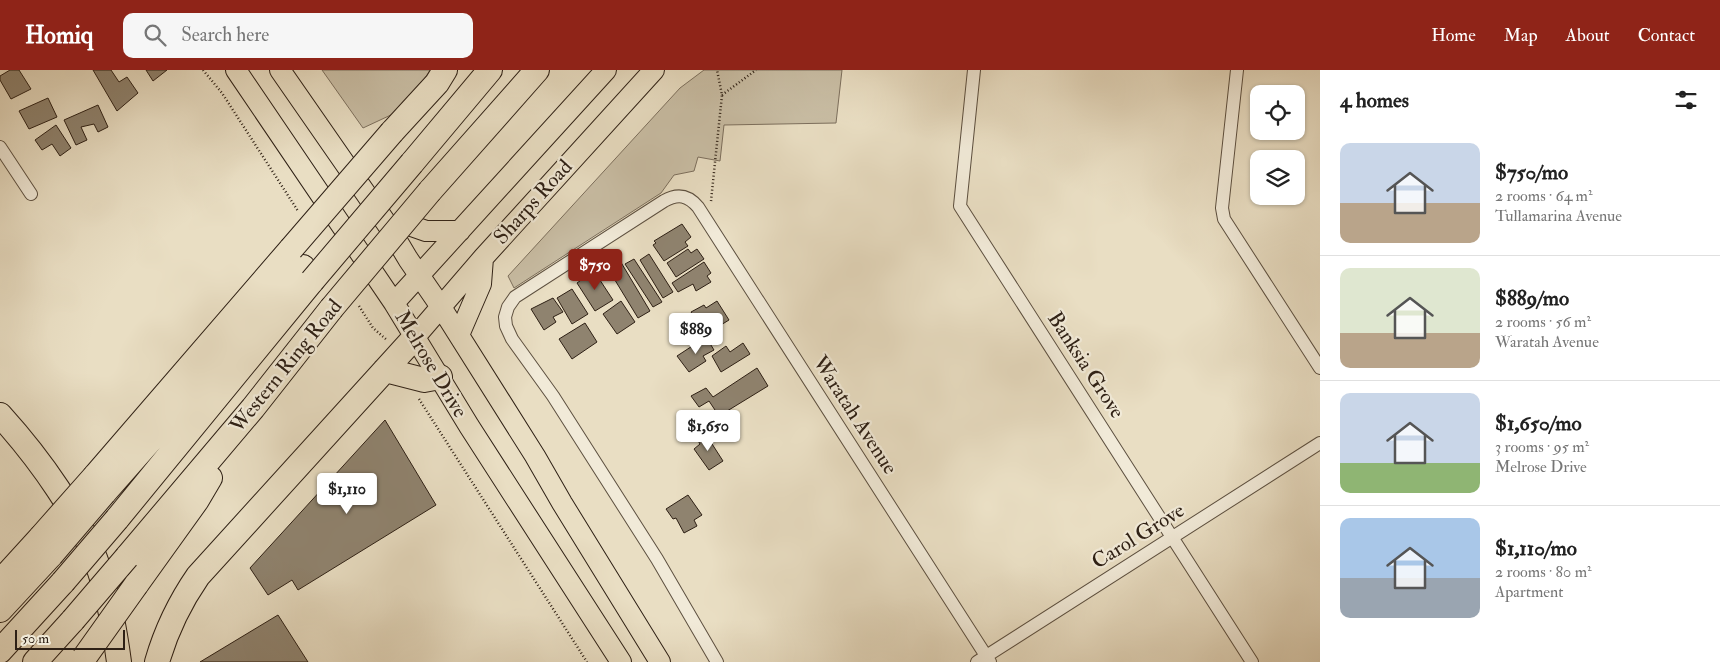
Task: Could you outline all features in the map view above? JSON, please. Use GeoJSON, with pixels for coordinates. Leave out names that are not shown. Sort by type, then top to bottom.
{"type":"FeatureCollection","features":[{"type":"Feature","properties":{"kind":"highway"},"geometry":{"type":"LineString","coordinates":[[402,148],[444,70]]}},
{"type":"Feature","properties":{"kind":"highway"},"geometry":{"type":"LineString","coordinates":[[0,610],[46,546],[302,266],[402,148],[472,70]]}},
{"type":"Feature","properties":{"kind":"highway","name":"Western Ring Road"},"geometry":{"type":"LineString","coordinates":[[0,651],[117,519],[302,266],[402,148],[490,70]]}},
{"type":"Feature","properties":{"kind":"highway","name":"Western Ring Road"},"geometry":{"type":"LineString","coordinates":[[35,662],[127,558],[253,408],[331,309],[430,191],[537,70]]}},
{"type":"Feature","properties":{"kind":"highway"},"geometry":{"type":"LineString","coordinates":[[157,662],[161,647],[175,615],[186,593],[198,576],[415,337]]}},
{"type":"Feature","properties":{"kind":"highway"},"geometry":{"type":"LineString","coordinates":[[385,370],[424,380],[440,377]]}},
{"type":"Feature","properties":{"kind":"highway"},"geometry":{"type":"LineString","coordinates":[[82,660],[197,500],[253,408]]}},
{"type":"Feature","properties":{"kind":"highway"},"geometry":{"type":"LineString","coordinates":[[0,416],[44,468],[85,535],[100,572],[111,611],[119,662]]}},
{"type":"Feature","properties":{"kind":"highway"},"geometry":{"type":"LineString","coordinates":[[0,582],[46,546]]}},
{"type":"Feature","properties":{"kind":"main road","name":"Melrose Drive"},"geometry":{"type":"LineString","coordinates":[[236,70],[394,303],[469,426],[621,662]]}},
{"type":"Feature","properties":{"kind":"main road","name":"Melrose Drive"},"geometry":{"type":"LineString","coordinates":[[280,70],[442,307],[660,662]]}},
{"type":"Feature","properties":{"kind":"main road","name":"Sharps Road"},"geometry":{"type":"LineString","coordinates":[[394,303],[606,70]]}},
{"type":"Feature","properties":{"kind":"main road","name":"Sharps Road"},"geometry":{"type":"LineString","coordinates":[[415,337],[483,258],[654,70]]}},
{"type":"Feature","properties":{"kind":"main road"},"geometry":{"type":"LineString","coordinates":[[388,227],[406,224],[426,231],[460,231]]}},
{"type":"Feature","properties":{"kind":"main road"},"geometry":{"type":"LineString","coordinates":[[459,335],[481,284],[483,258]]}},
{"type":"Feature","properties":{"kind":"street","name":"Banksia Grove"},"geometry":{"type":"LineString","coordinates":[[974,70],[960,206],[1252,662]]}},
{"type":"Feature","properties":{"kind":"street"},"geometry":{"type":"LineString","coordinates":[[1237,70],[1222,208],[1224,219],[1320,368]]}},
{"type":"Feature","properties":{"kind":"street"},"geometry":{"type":"LineString","coordinates":[[0,147],[31,194]]}},
{"type":"Feature","properties":{"kind":"street","name":"Waratah Avenue"},"geometry":{"type":"LineString","coordinates":[[717,662],[652,551],[553,396],[512,339],[506,326],[505,317],[508,307],[515,297],[664,201],[676,196],[687,197],[698,207],[984,660]]}},
{"type":"Feature","properties":{"kind":"street","name":"Carol Grove"},"geometry":{"type":"LineString","coordinates":[[984,660],[1320,443]]}},
{"type":"Feature","properties":{"kind":"path"},"geometry":{"type":"LineString","coordinates":[[711,201],[722,95],[717,70]]}},
{"type":"Feature","properties":{"kind":"path"},"geometry":{"type":"LineString","coordinates":[[722,95],[756,70]]}},
{"type":"Feature","properties":{"kind":"path"},"geometry":{"type":"LineString","coordinates":[[419,398],[587,662]]}},
{"type":"Feature","properties":{"kind":"shaded area"},"geometry":{"type":"Polygon","coordinates":[[[322,70],[430,70],[416,93],[393,114],[363,128],[322,70]]]}},
{"type":"Feature","properties":{"kind":"shaded area"},"geometry":{"type":"Polygon","coordinates":[[[704,70],[842,70],[836,123],[724,125],[720,161],[698,157],[694,171],[674,175],[661,193],[514,288],[508,276],[680,88],[704,70]]]}},
{"type":"Feature","properties":{"kind":"building"},"geometry":{"type":"Polygon","coordinates":[[[10,70],[19,70],[31,89],[11,99],[0,80],[0,76],[10,70]]]}},
{"type":"Feature","properties":{"kind":"building"},"geometry":{"type":"Polygon","coordinates":[[[93,70],[111,70],[119,82],[127,77],[138,93],[117,111],[93,70]]]}},
{"type":"Feature","properties":{"kind":"building"},"geometry":{"type":"Polygon","coordinates":[[[146,70],[167,70],[153,81],[146,70]]]}},
{"type":"Feature","properties":{"kind":"building"},"geometry":{"type":"Polygon","coordinates":[[[48,98],[57,117],[29,129],[19,111],[48,98]]]}},
{"type":"Feature","properties":{"kind":"building"},"geometry":{"type":"Polygon","coordinates":[[[98,105],[108,127],[98,132],[94,124],[81,127],[87,140],[76,145],[64,120],[98,105]]]}},
{"type":"Feature","properties":{"kind":"building"},"geometry":{"type":"Polygon","coordinates":[[[56,125],[71,148],[60,156],[52,144],[42,150],[35,140],[56,125]]]}},
{"type":"Feature","properties":{"kind":"building"},"geometry":{"type":"Polygon","coordinates":[[[682,224],[691,237],[685,242],[688,246],[664,261],[653,245],[656,243],[654,241],[682,224]]]}},
{"type":"Feature","properties":{"kind":"building"},"geometry":{"type":"Polygon","coordinates":[[[688,249],[691,253],[697,249],[704,259],[676,277],[667,263],[688,249]]]}},
{"type":"Feature","properties":{"kind":"building"},"geometry":{"type":"Polygon","coordinates":[[[649,254],[673,292],[663,298],[640,260],[649,254]]]}},
{"type":"Feature","properties":{"kind":"building"},"geometry":{"type":"Polygon","coordinates":[[[619,259],[650,311],[638,318],[607,267],[619,259]]]}},
{"type":"Feature","properties":{"kind":"building"},"geometry":{"type":"Polygon","coordinates":[[[634,259],[662,302],[653,307],[625,264],[634,259]]]}},
{"type":"Feature","properties":{"kind":"building"},"geometry":{"type":"Polygon","coordinates":[[[704,262],[711,273],[707,276],[711,282],[696,291],[693,284],[678,292],[672,283],[704,262]]]}},
{"type":"Feature","properties":{"kind":"building"},"geometry":{"type":"Polygon","coordinates":[[[594,271],[613,300],[595,311],[577,283],[594,271]]]}},
{"type":"Feature","properties":{"kind":"building"},"geometry":{"type":"Polygon","coordinates":[[[572,289],[588,314],[572,324],[557,298],[572,289]]]}},
{"type":"Feature","properties":{"kind":"building"},"geometry":{"type":"Polygon","coordinates":[[[553,298],[563,312],[553,317],[556,322],[544,330],[531,309],[553,298]]]}},
{"type":"Feature","properties":{"kind":"building"},"geometry":{"type":"Polygon","coordinates":[[[621,301],[635,322],[617,334],[603,314],[621,301]]]}},
{"type":"Feature","properties":{"kind":"building"},"geometry":{"type":"Polygon","coordinates":[[[717,301],[729,320],[706,334],[691,312],[704,305],[706,308],[717,301]]]}},
{"type":"Feature","properties":{"kind":"building"},"geometry":{"type":"Polygon","coordinates":[[[585,323],[597,342],[572,359],[559,339],[585,323]]]}},
{"type":"Feature","properties":{"kind":"building"},"geometry":{"type":"Polygon","coordinates":[[[706,337],[714,350],[703,356],[706,361],[689,372],[677,356],[706,337]]]}},
{"type":"Feature","properties":{"kind":"building"},"geometry":{"type":"Polygon","coordinates":[[[743,343],[750,354],[721,372],[712,356],[726,346],[730,352],[743,343]]]}},
{"type":"Feature","properties":{"kind":"building"},"geometry":{"type":"Polygon","coordinates":[[[757,368],[768,386],[719,416],[709,401],[699,407],[691,396],[706,388],[713,397],[757,368]]]}},
{"type":"Feature","properties":{"kind":"building"},"geometry":{"type":"Polygon","coordinates":[[[385,420],[436,505],[298,590],[292,580],[268,595],[250,568],[385,420]]]}},
{"type":"Feature","properties":{"kind":"building"},"geometry":{"type":"Polygon","coordinates":[[[705,433],[723,461],[709,470],[694,449],[700,444],[697,439],[705,433]]]}},
{"type":"Feature","properties":{"kind":"building"},"geometry":{"type":"Polygon","coordinates":[[[688,495],[702,515],[694,520],[697,526],[684,533],[676,518],[673,519],[666,509],[688,495]]]}},
{"type":"Feature","properties":{"kind":"building"},"geometry":{"type":"Polygon","coordinates":[[[278,615],[308,662],[200,662],[278,615]]]}}]}
